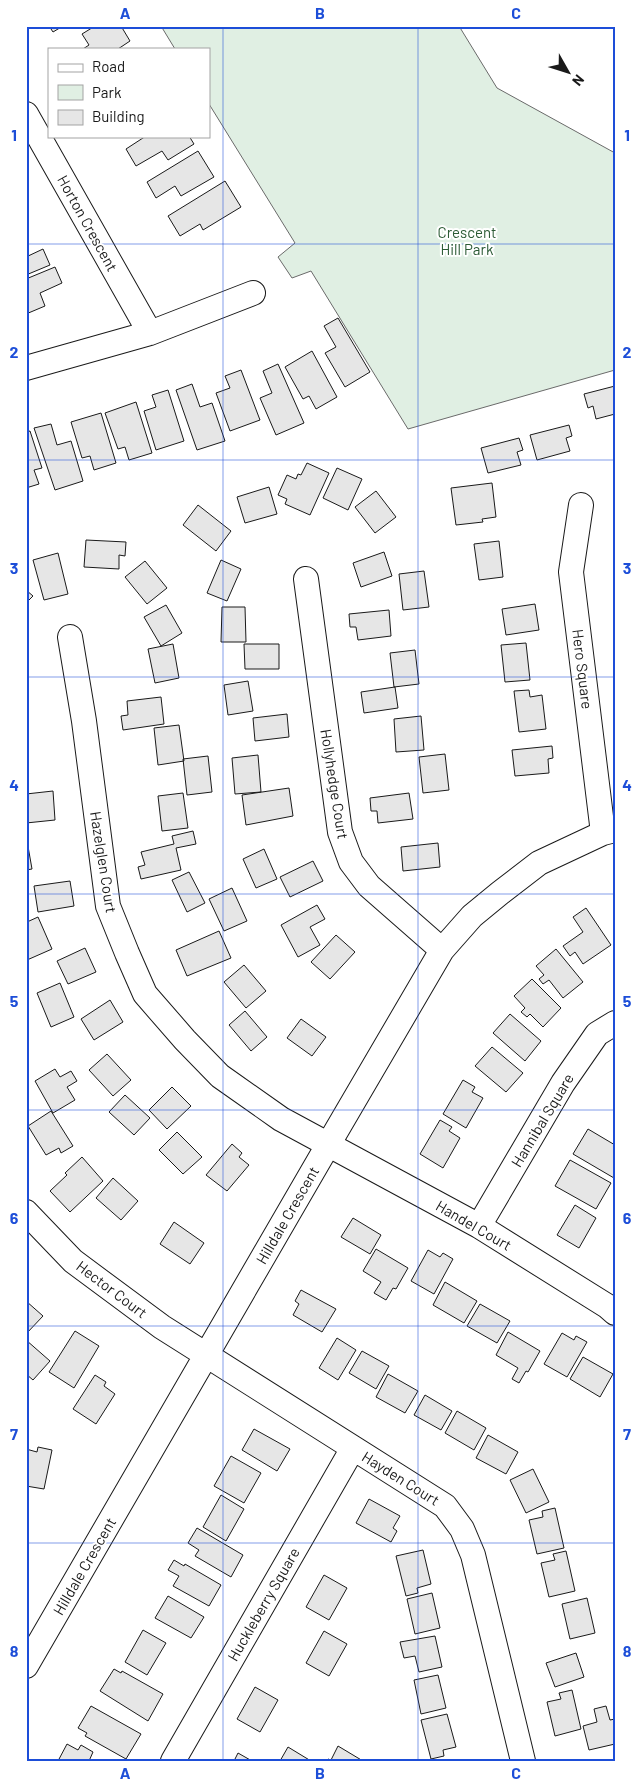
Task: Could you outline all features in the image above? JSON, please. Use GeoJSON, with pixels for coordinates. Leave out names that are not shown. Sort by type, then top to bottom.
{"type":"FeatureCollection","features":[{"type":"Feature","properties":{"kind":"street","name":"Horton Crescent"},"geometry":{"type":"LineString","coordinates":[[26,114],[150,333]]}},
{"type":"Feature","properties":{"kind":"street"},"geometry":{"type":"LineString","coordinates":[[26,368],[150,333],[207,312],[253,292]]}},
{"type":"Feature","properties":{"kind":"street","name":"Hero Square"},"geometry":{"type":"LineString","coordinates":[[581,505],[571,572],[609,831]]}},
{"type":"Feature","properties":{"kind":"street","name":"Hollyhedge Court"},"geometry":{"type":"LineString","coordinates":[[306,579],[340,832],[351,862],[369,886],[442,950]]}},
{"type":"Feature","properties":{"kind":"street","name":"Hazelglen Court"},"geometry":{"type":"LineString","coordinates":[[70,637],[85,731],[108,906],[146,994],[185,1040],[220,1076],[281,1119],[328,1145]]}},
{"type":"Feature","properties":{"kind":"street","name":"Hilldale Crescent"},"geometry":{"type":"LineString","coordinates":[[26,1666],[442,950],[472,916],[540,863],[609,831]]}},
{"type":"Feature","properties":{"kind":"street","name":"Hannibal Square"},"geometry":{"type":"LineString","coordinates":[[479,1226],[563,1083],[597,1034],[615,1023]]}},
{"type":"Feature","properties":{"kind":"street","name":"Handel Court"},"geometry":{"type":"LineString","coordinates":[[328,1145],[479,1226],[615,1313]]}},
{"type":"Feature","properties":{"kind":"street","name":"Hector Court"},"geometry":{"type":"LineString","coordinates":[[26,1212],[73,1261],[162,1327],[206,1355]]}},
{"type":"Feature","properties":{"kind":"street","name":"Hayden Court"},"geometry":{"type":"LineString","coordinates":[[206,1355],[444,1506],[462,1529],[472,1556],[523,1761]]}},
{"type":"Feature","properties":{"kind":"street","name":"Huckleberry Square"},"geometry":{"type":"LineString","coordinates":[[173,1761],[354,1448]]}},
{"type":"Feature","properties":{"kind":"green space","name":"Crescent Hill Park"},"geometry":{"type":"Polygon","coordinates":[[[161,26],[459,26],[497,88],[615,153],[615,370],[408,429],[311,271],[292,278],[278,257],[295,243],[210,106],[210,48],[174,48],[161,26]]]}},
{"type":"Feature","properties":{"kind":"building"},"geometry":{"type":"Polygon","coordinates":[[[49,26],[63,26],[53,32],[49,26]]]}},
{"type":"Feature","properties":{"kind":"building"},"geometry":{"type":"Polygon","coordinates":[[[95,26],[121,26],[130,41],[120,48],[84,48],[89,45],[82,34],[95,26]]]}},
{"type":"Feature","properties":{"kind":"building"},"geometry":{"type":"Polygon","coordinates":[[[143,138],[190,138],[194,144],[168,160],[162,151],[136,166],[126,149],[143,138]]]}},
{"type":"Feature","properties":{"kind":"building"},"geometry":{"type":"Polygon","coordinates":[[[198,151],[214,177],[181,196],[175,186],[156,198],[147,182],[198,151]]]}},
{"type":"Feature","properties":{"kind":"building"},"geometry":{"type":"Polygon","coordinates":[[[225,181],[241,207],[203,230],[200,224],[180,236],[168,216],[225,181]]]}},
{"type":"Feature","properties":{"kind":"building"},"geometry":{"type":"Polygon","coordinates":[[[43,249],[50,265],[26,275],[26,257],[43,249]]]}},
{"type":"Feature","properties":{"kind":"building"},"geometry":{"type":"Polygon","coordinates":[[[55,267],[62,283],[40,293],[45,306],[26,314],[26,279],[55,267]]]}},
{"type":"Feature","properties":{"kind":"building"},"geometry":{"type":"Polygon","coordinates":[[[338,318],[370,372],[345,387],[325,353],[336,347],[324,326],[338,318]]]}},
{"type":"Feature","properties":{"kind":"building"},"geometry":{"type":"Polygon","coordinates":[[[312,351],[337,397],[316,409],[309,396],[303,399],[285,367],[312,351]]]}},
{"type":"Feature","properties":{"kind":"building"},"geometry":{"type":"Polygon","coordinates":[[[278,364],[304,423],[276,435],[260,398],[272,393],[263,371],[278,364]]]}},
{"type":"Feature","properties":{"kind":"building"},"geometry":{"type":"Polygon","coordinates":[[[241,370],[260,420],[230,431],[216,393],[230,388],[225,376],[241,370]]]}},
{"type":"Feature","properties":{"kind":"building"},"geometry":{"type":"Polygon","coordinates":[[[192,384],[200,407],[212,403],[225,441],[197,450],[176,390],[192,384]]]}},
{"type":"Feature","properties":{"kind":"building"},"geometry":{"type":"Polygon","coordinates":[[[615,386],[615,414],[596,419],[593,406],[588,408],[584,394],[615,386]]]}},
{"type":"Feature","properties":{"kind":"building"},"geometry":{"type":"Polygon","coordinates":[[[168,390],[184,441],[156,450],[144,411],[156,407],[152,395],[168,390]]]}},
{"type":"Feature","properties":{"kind":"building"},"geometry":{"type":"Polygon","coordinates":[[[136,402],[152,453],[129,460],[125,447],[118,449],[105,413],[136,402]]]}},
{"type":"Feature","properties":{"kind":"building"},"geometry":{"type":"Polygon","coordinates":[[[101,413],[116,463],[94,470],[90,456],[82,458],[71,422],[101,413]]]}},
{"type":"Feature","properties":{"kind":"building"},"geometry":{"type":"Polygon","coordinates":[[[51,424],[57,445],[71,441],[83,481],[55,490],[34,428],[51,424]]]}},
{"type":"Feature","properties":{"kind":"building"},"geometry":{"type":"Polygon","coordinates":[[[569,425],[572,436],[566,438],[570,451],[537,460],[530,435],[569,425]]]}},
{"type":"Feature","properties":{"kind":"building"},"geometry":{"type":"Polygon","coordinates":[[[30,431],[42,468],[34,470],[39,484],[26,488],[26,432],[30,431]]]}},
{"type":"Feature","properties":{"kind":"building"},"geometry":{"type":"Polygon","coordinates":[[[519,438],[523,450],[517,452],[521,465],[488,473],[481,448],[519,438]]]}},
{"type":"Feature","properties":{"kind":"building"},"geometry":{"type":"Polygon","coordinates":[[[307,463],[329,473],[310,515],[285,504],[287,499],[278,495],[287,475],[296,479],[298,474],[301,475],[307,463]]]}},
{"type":"Feature","properties":{"kind":"building"},"geometry":{"type":"Polygon","coordinates":[[[337,468],[362,479],[348,510],[323,498],[337,468]]]}},
{"type":"Feature","properties":{"kind":"building"},"geometry":{"type":"Polygon","coordinates":[[[492,483],[496,517],[482,519],[483,522],[456,525],[451,488],[492,483]]]}},
{"type":"Feature","properties":{"kind":"building"},"geometry":{"type":"Polygon","coordinates":[[[269,487],[277,514],[245,523],[237,497],[269,487]]]}},
{"type":"Feature","properties":{"kind":"building"},"geometry":{"type":"Polygon","coordinates":[[[376,491],[396,517],[375,533],[355,507],[376,491]]]}},
{"type":"Feature","properties":{"kind":"building"},"geometry":{"type":"Polygon","coordinates":[[[198,505],[231,531],[216,551],[183,525],[198,505]]]}},
{"type":"Feature","properties":{"kind":"building"},"geometry":{"type":"Polygon","coordinates":[[[86,540],[126,542],[125,556],[119,555],[119,569],[84,567],[86,540]]]}},
{"type":"Feature","properties":{"kind":"building"},"geometry":{"type":"Polygon","coordinates":[[[499,541],[503,577],[479,580],[474,544],[499,541]]]}},
{"type":"Feature","properties":{"kind":"building"},"geometry":{"type":"Polygon","coordinates":[[[384,552],[392,576],[361,587],[353,563],[384,552]]]}},
{"type":"Feature","properties":{"kind":"building"},"geometry":{"type":"Polygon","coordinates":[[[58,553],[68,594],[44,600],[33,560],[58,553]]]}},
{"type":"Feature","properties":{"kind":"building"},"geometry":{"type":"Polygon","coordinates":[[[221,560],[241,569],[227,601],[207,593],[221,560]]]}},
{"type":"Feature","properties":{"kind":"building"},"geometry":{"type":"Polygon","coordinates":[[[145,561],[167,588],[147,604],[125,577],[145,561]]]}},
{"type":"Feature","properties":{"kind":"building"},"geometry":{"type":"Polygon","coordinates":[[[424,571],[429,607],[403,610],[399,574],[424,571]]]}},
{"type":"Feature","properties":{"kind":"building"},"geometry":{"type":"Polygon","coordinates":[[[26,590],[33,596],[26,603],[26,590]]]}},
{"type":"Feature","properties":{"kind":"building"},"geometry":{"type":"Polygon","coordinates":[[[535,604],[539,630],[506,635],[502,609],[535,604]]]}},
{"type":"Feature","properties":{"kind":"building"},"geometry":{"type":"Polygon","coordinates":[[[166,605],[182,633],[161,646],[144,617],[166,605]]]}},
{"type":"Feature","properties":{"kind":"building"},"geometry":{"type":"Polygon","coordinates":[[[222,607],[245,607],[246,642],[221,642],[222,607]]]}},
{"type":"Feature","properties":{"kind":"building"},"geometry":{"type":"Polygon","coordinates":[[[389,610],[391,636],[358,640],[356,627],[350,627],[349,614],[389,610]]]}},
{"type":"Feature","properties":{"kind":"building"},"geometry":{"type":"Polygon","coordinates":[[[526,643],[530,680],[505,682],[501,645],[526,643]]]}},
{"type":"Feature","properties":{"kind":"building"},"geometry":{"type":"Polygon","coordinates":[[[173,644],[179,678],[155,683],[148,649],[173,644]]]}},
{"type":"Feature","properties":{"kind":"building"},"geometry":{"type":"Polygon","coordinates":[[[244,644],[279,644],[279,669],[245,669],[244,644]]]}},
{"type":"Feature","properties":{"kind":"building"},"geometry":{"type":"Polygon","coordinates":[[[415,650],[419,684],[394,687],[390,653],[415,650]]]}},
{"type":"Feature","properties":{"kind":"building"},"geometry":{"type":"Polygon","coordinates":[[[248,681],[253,711],[228,715],[224,685],[248,681]]]}},
{"type":"Feature","properties":{"kind":"building"},"geometry":{"type":"Polygon","coordinates":[[[395,687],[398,708],[364,713],[361,692],[395,687]]]}},
{"type":"Feature","properties":{"kind":"building"},"geometry":{"type":"Polygon","coordinates":[[[529,690],[530,697],[542,695],[546,729],[519,732],[514,691],[529,690]]]}},
{"type":"Feature","properties":{"kind":"building"},"geometry":{"type":"Polygon","coordinates":[[[161,697],[164,724],[123,730],[121,716],[128,715],[127,701],[161,697]]]}},
{"type":"Feature","properties":{"kind":"building"},"geometry":{"type":"Polygon","coordinates":[[[287,714],[289,737],[255,741],[253,718],[287,714]]]}},
{"type":"Feature","properties":{"kind":"building"},"geometry":{"type":"Polygon","coordinates":[[[421,716],[424,750],[396,752],[394,719],[421,716]]]}},
{"type":"Feature","properties":{"kind":"building"},"geometry":{"type":"Polygon","coordinates":[[[179,725],[184,761],[158,765],[154,728],[179,725]]]}},
{"type":"Feature","properties":{"kind":"building"},"geometry":{"type":"Polygon","coordinates":[[[552,746],[553,758],[548,759],[549,773],[515,776],[512,750],[552,746]]]}},
{"type":"Feature","properties":{"kind":"building"},"geometry":{"type":"Polygon","coordinates":[[[445,754],[449,790],[423,793],[419,757],[445,754]]]}},
{"type":"Feature","properties":{"kind":"building"},"geometry":{"type":"Polygon","coordinates":[[[258,755],[261,792],[235,794],[232,758],[258,755]]]}},
{"type":"Feature","properties":{"kind":"building"},"geometry":{"type":"Polygon","coordinates":[[[208,756],[212,792],[187,795],[183,759],[208,756]]]}},
{"type":"Feature","properties":{"kind":"building"},"geometry":{"type":"Polygon","coordinates":[[[289,788],[293,816],[246,825],[242,795],[289,788]]]}},
{"type":"Feature","properties":{"kind":"building"},"geometry":{"type":"Polygon","coordinates":[[[53,791],[55,820],[26,823],[26,794],[53,791]]]}},
{"type":"Feature","properties":{"kind":"building"},"geometry":{"type":"Polygon","coordinates":[[[183,793],[188,828],[162,831],[158,796],[183,793]]]}},
{"type":"Feature","properties":{"kind":"building"},"geometry":{"type":"Polygon","coordinates":[[[409,793],[413,819],[378,823],[377,811],[371,811],[370,798],[409,793]]]}},
{"type":"Feature","properties":{"kind":"building"},"geometry":{"type":"Polygon","coordinates":[[[193,831],[196,844],[176,848],[181,870],[141,879],[138,867],[145,865],[141,852],[174,844],[172,836],[193,831]]]}},
{"type":"Feature","properties":{"kind":"building"},"geometry":{"type":"Polygon","coordinates":[[[26,835],[32,869],[26,870],[26,835]]]}},
{"type":"Feature","properties":{"kind":"building"},"geometry":{"type":"Polygon","coordinates":[[[438,843],[440,867],[403,871],[401,847],[438,843]]]}},
{"type":"Feature","properties":{"kind":"building"},"geometry":{"type":"Polygon","coordinates":[[[264,849],[277,879],[256,888],[243,859],[264,849]]]}},
{"type":"Feature","properties":{"kind":"building"},"geometry":{"type":"Polygon","coordinates":[[[313,861],[323,881],[290,897],[280,877],[313,861]]]}},
{"type":"Feature","properties":{"kind":"building"},"geometry":{"type":"Polygon","coordinates":[[[189,872],[205,903],[187,912],[172,880],[189,872]]]}},
{"type":"Feature","properties":{"kind":"building"},"geometry":{"type":"Polygon","coordinates":[[[70,881],[74,906],[38,912],[34,886],[70,881]]]}},
{"type":"Feature","properties":{"kind":"building"},"geometry":{"type":"Polygon","coordinates":[[[232,888],[247,921],[224,931],[209,899],[232,888]]]}},
{"type":"Feature","properties":{"kind":"building"},"geometry":{"type":"Polygon","coordinates":[[[317,905],[325,919],[310,927],[320,945],[298,957],[281,925],[317,905]]]}},
{"type":"Feature","properties":{"kind":"building"},"geometry":{"type":"Polygon","coordinates":[[[586,908],[611,945],[583,964],[575,952],[570,956],[563,946],[583,932],[573,917],[586,908]]]}},
{"type":"Feature","properties":{"kind":"building"},"geometry":{"type":"Polygon","coordinates":[[[38,917],[52,949],[27,960],[26,920],[27,922],[38,917]]]}},
{"type":"Feature","properties":{"kind":"building"},"geometry":{"type":"Polygon","coordinates":[[[219,931],[231,958],[187,976],[176,950],[219,931]]]}},
{"type":"Feature","properties":{"kind":"building"},"geometry":{"type":"Polygon","coordinates":[[[336,935],[355,952],[330,979],[311,962],[336,935]]]}},
{"type":"Feature","properties":{"kind":"building"},"geometry":{"type":"Polygon","coordinates":[[[85,948],[96,972],[68,984],[57,961],[85,948]]]}},
{"type":"Feature","properties":{"kind":"building"},"geometry":{"type":"Polygon","coordinates":[[[556,949],[583,982],[563,998],[549,980],[543,984],[539,979],[544,975],[536,966],[556,949]]]}},
{"type":"Feature","properties":{"kind":"building"},"geometry":{"type":"Polygon","coordinates":[[[244,965],[266,991],[246,1008],[224,982],[244,965]]]}},
{"type":"Feature","properties":{"kind":"building"},"geometry":{"type":"Polygon","coordinates":[[[532,979],[561,1008],[543,1027],[530,1014],[527,1017],[521,1012],[525,1008],[514,996],[532,979]]]}},
{"type":"Feature","properties":{"kind":"building"},"geometry":{"type":"Polygon","coordinates":[[[60,983],[74,1017],[51,1027],[37,993],[60,983]]]}},
{"type":"Feature","properties":{"kind":"building"},"geometry":{"type":"Polygon","coordinates":[[[110,1000],[123,1022],[94,1040],[81,1019],[110,1000]]]}},
{"type":"Feature","properties":{"kind":"building"},"geometry":{"type":"Polygon","coordinates":[[[245,1011],[267,1037],[251,1051],[229,1025],[245,1011]]]}},
{"type":"Feature","properties":{"kind":"building"},"geometry":{"type":"Polygon","coordinates":[[[510,1014],[541,1041],[525,1061],[493,1033],[510,1014]]]}},
{"type":"Feature","properties":{"kind":"building"},"geometry":{"type":"Polygon","coordinates":[[[301,1019],[326,1037],[312,1056],[287,1038],[301,1019]]]}},
{"type":"Feature","properties":{"kind":"building"},"geometry":{"type":"Polygon","coordinates":[[[492,1047],[523,1073],[506,1092],[475,1066],[492,1047]]]}},
{"type":"Feature","properties":{"kind":"building"},"geometry":{"type":"Polygon","coordinates":[[[107,1054],[131,1080],[113,1096],[89,1070],[107,1054]]]}},
{"type":"Feature","properties":{"kind":"building"},"geometry":{"type":"Polygon","coordinates":[[[55,1069],[60,1077],[71,1071],[77,1081],[67,1087],[75,1100],[53,1113],[35,1081],[55,1069]]]}},
{"type":"Feature","properties":{"kind":"building"},"geometry":{"type":"Polygon","coordinates":[[[463,1080],[475,1087],[472,1092],[483,1098],[466,1128],[443,1114],[463,1080]]]}},
{"type":"Feature","properties":{"kind":"building"},"geometry":{"type":"Polygon","coordinates":[[[172,1087],[191,1106],[167,1129],[149,1110],[172,1087]]]}},
{"type":"Feature","properties":{"kind":"building"},"geometry":{"type":"Polygon","coordinates":[[[125,1095],[150,1118],[134,1135],[109,1112],[125,1095]]]}},
{"type":"Feature","properties":{"kind":"building"},"geometry":{"type":"Polygon","coordinates":[[[51,1111],[73,1146],[61,1153],[59,1148],[46,1155],[28,1126],[51,1111]]]}},
{"type":"Feature","properties":{"kind":"building"},"geometry":{"type":"Polygon","coordinates":[[[440,1120],[452,1127],[449,1131],[460,1138],[443,1168],[420,1154],[440,1120]]]}},
{"type":"Feature","properties":{"kind":"building"},"geometry":{"type":"Polygon","coordinates":[[[588,1129],[615,1145],[614,1178],[573,1154],[588,1129]]]}},
{"type":"Feature","properties":{"kind":"building"},"geometry":{"type":"Polygon","coordinates":[[[177,1132],[202,1157],[183,1174],[159,1150],[177,1132]]]}},
{"type":"Feature","properties":{"kind":"building"},"geometry":{"type":"Polygon","coordinates":[[[232,1144],[242,1153],[239,1157],[249,1165],[227,1191],[206,1175],[232,1144]]]}},
{"type":"Feature","properties":{"kind":"building"},"geometry":{"type":"Polygon","coordinates":[[[82,1157],[103,1181],[70,1212],[50,1191],[82,1157]]]}},
{"type":"Feature","properties":{"kind":"building"},"geometry":{"type":"Polygon","coordinates":[[[570,1160],[611,1183],[596,1209],[555,1186],[570,1160]]]}},
{"type":"Feature","properties":{"kind":"building"},"geometry":{"type":"Polygon","coordinates":[[[113,1178],[138,1201],[121,1220],[96,1198],[113,1178]]]}},
{"type":"Feature","properties":{"kind":"building"},"geometry":{"type":"Polygon","coordinates":[[[575,1205],[596,1218],[579,1248],[557,1235],[575,1205]]]}},
{"type":"Feature","properties":{"kind":"building"},"geometry":{"type":"Polygon","coordinates":[[[353,1218],[381,1235],[370,1254],[341,1237],[353,1218]]]}},
{"type":"Feature","properties":{"kind":"building"},"geometry":{"type":"Polygon","coordinates":[[[174,1222],[204,1243],[190,1264],[160,1244],[174,1222]]]}},
{"type":"Feature","properties":{"kind":"building"},"geometry":{"type":"Polygon","coordinates":[[[376,1249],[408,1268],[396,1289],[393,1288],[386,1300],[374,1293],[381,1282],[363,1271],[376,1249]]]}},
{"type":"Feature","properties":{"kind":"building"},"geometry":{"type":"Polygon","coordinates":[[[428,1250],[440,1257],[443,1253],[453,1259],[434,1294],[411,1281],[428,1250]]]}},
{"type":"Feature","properties":{"kind":"building"},"geometry":{"type":"Polygon","coordinates":[[[445,1282],[477,1301],[464,1323],[433,1305],[445,1282]]]}},
{"type":"Feature","properties":{"kind":"building"},"geometry":{"type":"Polygon","coordinates":[[[301,1290],[336,1309],[322,1332],[293,1315],[299,1304],[295,1301],[301,1290]]]}},
{"type":"Feature","properties":{"kind":"building"},"geometry":{"type":"Polygon","coordinates":[[[26,1301],[43,1316],[26,1334],[26,1301]]]}},
{"type":"Feature","properties":{"kind":"building"},"geometry":{"type":"Polygon","coordinates":[[[480,1304],[510,1321],[497,1343],[467,1326],[480,1304]]]}},
{"type":"Feature","properties":{"kind":"building"},"geometry":{"type":"Polygon","coordinates":[[[75,1331],[99,1346],[74,1388],[49,1372],[75,1331]]]}},
{"type":"Feature","properties":{"kind":"building"},"geometry":{"type":"Polygon","coordinates":[[[508,1332],[540,1351],[519,1383],[512,1379],[518,1368],[496,1355],[508,1332]]]}},
{"type":"Feature","properties":{"kind":"building"},"geometry":{"type":"Polygon","coordinates":[[[562,1333],[574,1340],[576,1336],[587,1342],[567,1377],[544,1364],[562,1333]]]}},
{"type":"Feature","properties":{"kind":"building"},"geometry":{"type":"Polygon","coordinates":[[[337,1338],[356,1350],[338,1380],[319,1368],[337,1338]]]}},
{"type":"Feature","properties":{"kind":"building"},"geometry":{"type":"Polygon","coordinates":[[[26,1340],[50,1361],[33,1380],[26,1374],[26,1340]]]}},
{"type":"Feature","properties":{"kind":"building"},"geometry":{"type":"Polygon","coordinates":[[[362,1351],[389,1366],[376,1389],[349,1373],[362,1351]]]}},
{"type":"Feature","properties":{"kind":"building"},"geometry":{"type":"Polygon","coordinates":[[[583,1357],[613,1374],[600,1397],[570,1379],[583,1357]]]}},
{"type":"Feature","properties":{"kind":"building"},"geometry":{"type":"Polygon","coordinates":[[[388,1374],[418,1391],[405,1413],[376,1397],[388,1374]]]}},
{"type":"Feature","properties":{"kind":"building"},"geometry":{"type":"Polygon","coordinates":[[[95,1375],[106,1382],[104,1386],[115,1394],[96,1424],[73,1409],[95,1375]]]}},
{"type":"Feature","properties":{"kind":"building"},"geometry":{"type":"Polygon","coordinates":[[[425,1395],[452,1411],[441,1430],[414,1415],[425,1395]]]}},
{"type":"Feature","properties":{"kind":"building"},"geometry":{"type":"Polygon","coordinates":[[[457,1411],[486,1428],[474,1450],[445,1433],[457,1411]]]}},
{"type":"Feature","properties":{"kind":"building"},"geometry":{"type":"Polygon","coordinates":[[[254,1429],[290,1449],[277,1471],[242,1450],[254,1429]]]}},
{"type":"Feature","properties":{"kind":"building"},"geometry":{"type":"Polygon","coordinates":[[[488,1435],[518,1452],[506,1474],[476,1458],[488,1435]]]}},
{"type":"Feature","properties":{"kind":"building"},"geometry":{"type":"Polygon","coordinates":[[[38,1447],[52,1450],[44,1489],[26,1486],[26,1449],[37,1452],[38,1447]]]}},
{"type":"Feature","properties":{"kind":"building"},"geometry":{"type":"Polygon","coordinates":[[[231,1456],[261,1473],[244,1503],[214,1486],[231,1456]]]}},
{"type":"Feature","properties":{"kind":"building"},"geometry":{"type":"Polygon","coordinates":[[[533,1469],[549,1502],[526,1513],[510,1480],[533,1469]]]}},
{"type":"Feature","properties":{"kind":"building"},"geometry":{"type":"Polygon","coordinates":[[[221,1495],[244,1509],[226,1541],[203,1527],[221,1495]]]}},
{"type":"Feature","properties":{"kind":"building"},"geometry":{"type":"Polygon","coordinates":[[[369,1499],[400,1516],[393,1528],[397,1531],[391,1542],[356,1523],[369,1499]]]}},
{"type":"Feature","properties":{"kind":"building"},"geometry":{"type":"Polygon","coordinates":[[[555,1508],[564,1548],[537,1554],[529,1520],[543,1517],[542,1511],[555,1508]]]}},
{"type":"Feature","properties":{"kind":"building"},"geometry":{"type":"Polygon","coordinates":[[[197,1528],[243,1555],[231,1577],[195,1556],[199,1550],[188,1543],[197,1528]]]}},
{"type":"Feature","properties":{"kind":"building"},"geometry":{"type":"Polygon","coordinates":[[[423,1550],[431,1584],[417,1588],[418,1593],[406,1596],[396,1556],[423,1550]]]}},
{"type":"Feature","properties":{"kind":"building"},"geometry":{"type":"Polygon","coordinates":[[[566,1551],[575,1591],[549,1597],[541,1563],[555,1560],[553,1554],[566,1551]]]}},
{"type":"Feature","properties":{"kind":"building"},"geometry":{"type":"Polygon","coordinates":[[[174,1560],[184,1566],[185,1564],[221,1585],[209,1606],[173,1586],[179,1576],[168,1570],[174,1560]]]}},
{"type":"Feature","properties":{"kind":"building"},"geometry":{"type":"Polygon","coordinates":[[[324,1575],[347,1588],[329,1620],[306,1607],[324,1575]]]}},
{"type":"Feature","properties":{"kind":"building"},"geometry":{"type":"Polygon","coordinates":[[[432,1593],[440,1628],[415,1634],[407,1599],[432,1593]]]}},
{"type":"Feature","properties":{"kind":"building"},"geometry":{"type":"Polygon","coordinates":[[[168,1596],[204,1617],[191,1638],[155,1618],[168,1596]]]}},
{"type":"Feature","properties":{"kind":"building"},"geometry":{"type":"Polygon","coordinates":[[[587,1598],[595,1633],[570,1639],[562,1604],[587,1598]]]}},
{"type":"Feature","properties":{"kind":"building"},"geometry":{"type":"Polygon","coordinates":[[[143,1630],[166,1643],[147,1675],[125,1662],[143,1630]]]}},
{"type":"Feature","properties":{"kind":"building"},"geometry":{"type":"Polygon","coordinates":[[[324,1631],[347,1644],[329,1676],[306,1663],[324,1631]]]}},
{"type":"Feature","properties":{"kind":"building"},"geometry":{"type":"Polygon","coordinates":[[[435,1636],[442,1667],[419,1672],[415,1656],[404,1658],[400,1642],[435,1636]]]}},
{"type":"Feature","properties":{"kind":"building"},"geometry":{"type":"Polygon","coordinates":[[[576,1653],[584,1677],[555,1687],[546,1663],[576,1653]]]}},
{"type":"Feature","properties":{"kind":"building"},"geometry":{"type":"Polygon","coordinates":[[[114,1669],[121,1673],[122,1671],[163,1694],[148,1721],[100,1691],[114,1669]]]}},
{"type":"Feature","properties":{"kind":"building"},"geometry":{"type":"Polygon","coordinates":[[[438,1675],[446,1708],[421,1714],[414,1680],[438,1675]]]}},
{"type":"Feature","properties":{"kind":"building"},"geometry":{"type":"Polygon","coordinates":[[[255,1687],[278,1700],[260,1732],[237,1719],[255,1687]]]}},
{"type":"Feature","properties":{"kind":"building"},"geometry":{"type":"Polygon","coordinates":[[[572,1690],[581,1729],[555,1736],[547,1702],[561,1699],[559,1693],[572,1690]]]}},
{"type":"Feature","properties":{"kind":"building"},"geometry":{"type":"Polygon","coordinates":[[[91,1706],[141,1734],[126,1759],[85,1736],[87,1733],[78,1728],[91,1706]]]}},
{"type":"Feature","properties":{"kind":"building"},"geometry":{"type":"Polygon","coordinates":[[[606,1706],[610,1720],[615,1719],[615,1744],[589,1750],[583,1726],[597,1722],[594,1709],[606,1706]]]}},
{"type":"Feature","properties":{"kind":"building"},"geometry":{"type":"Polygon","coordinates":[[[447,1714],[456,1747],[443,1750],[444,1756],[431,1759],[421,1720],[447,1714]]]}},
{"type":"Feature","properties":{"kind":"building"},"geometry":{"type":"Polygon","coordinates":[[[67,1744],[78,1750],[81,1745],[93,1752],[89,1761],[58,1761],[67,1744]]]}},
{"type":"Feature","properties":{"kind":"building"},"geometry":{"type":"Polygon","coordinates":[[[338,1746],[363,1761],[327,1761],[328,1759],[331,1760],[338,1746]]]}},
{"type":"Feature","properties":{"kind":"building"},"geometry":{"type":"Polygon","coordinates":[[[288,1747],[311,1761],[280,1761],[288,1747]]]}},
{"type":"Feature","properties":{"kind":"building"},"geometry":{"type":"Polygon","coordinates":[[[238,1753],[252,1761],[234,1761],[238,1753]]]}}]}
